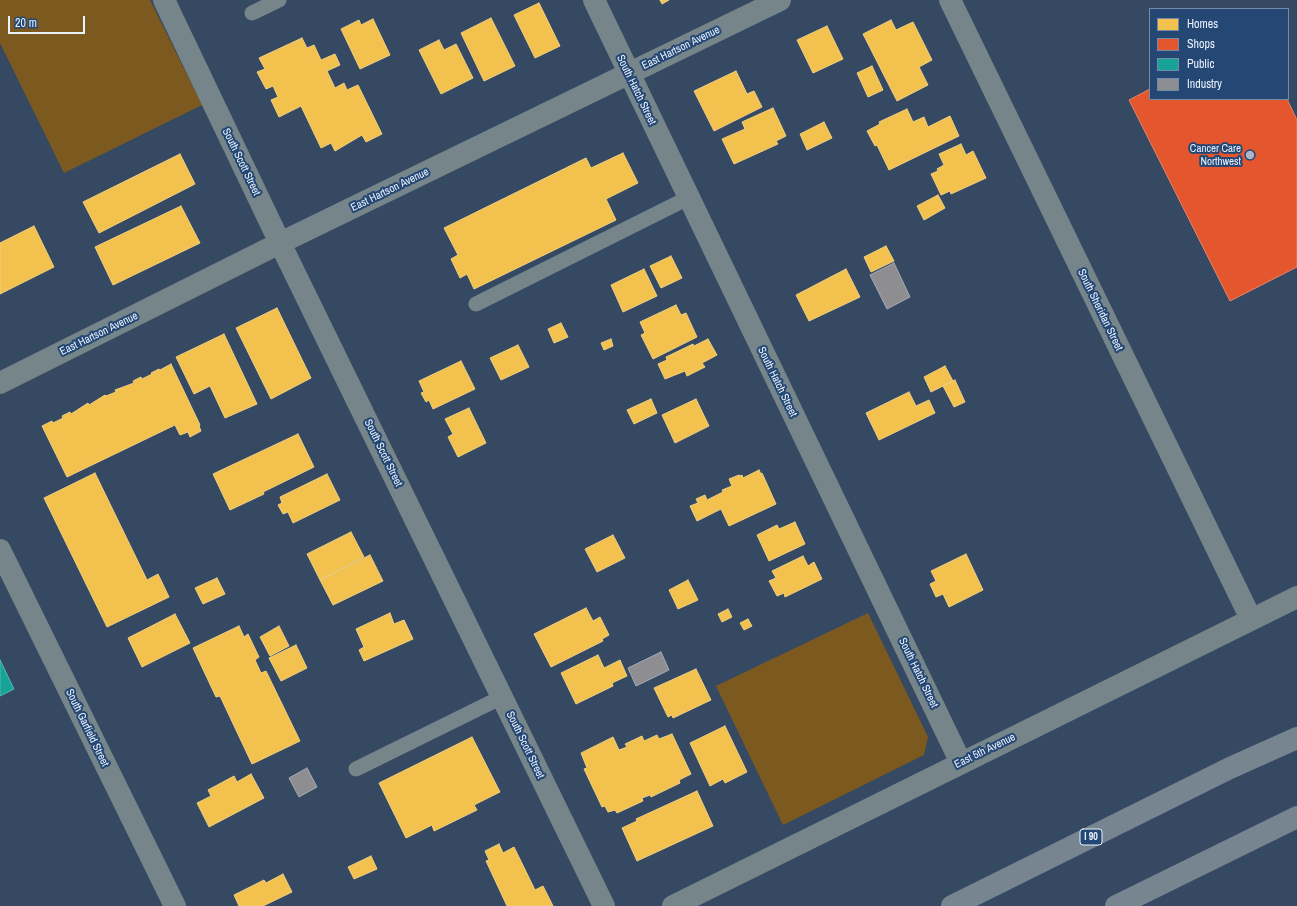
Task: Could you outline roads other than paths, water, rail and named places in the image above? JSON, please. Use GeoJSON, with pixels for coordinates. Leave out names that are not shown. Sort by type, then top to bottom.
{"type":"FeatureCollection","features":[{"type":"Feature","properties":{"kind":"highway","name":"I 90"},"geometry":{"type":"LineString","coordinates":[[952,906],[1230,768],[1297,738]]}},
{"type":"Feature","properties":{"kind":"highway"},"geometry":{"type":"LineString","coordinates":[[1116,906],[1297,817]]}},
{"type":"Feature","properties":{"kind":"street","name":"South Scott Street"},"geometry":{"type":"LineString","coordinates":[[164,0],[280,243],[604,906]]}},
{"type":"Feature","properties":{"kind":"street","name":"South Hatch Street"},"geometry":{"type":"LineString","coordinates":[[594,0],[961,763]]}},
{"type":"Feature","properties":{"kind":"street","name":"East Hartson Avenue"},"geometry":{"type":"LineString","coordinates":[[0,383],[280,243],[780,0]]}},
{"type":"Feature","properties":{"kind":"street","name":"South Sheridan Street"},"geometry":{"type":"LineString","coordinates":[[950,0],[1251,620]]}},
{"type":"Feature","properties":{"kind":"street","name":"South Garfield Street"},"geometry":{"type":"LineString","coordinates":[[0,550],[175,906]]}},
{"type":"Feature","properties":{"kind":"street","name":"East 5th Avenue"},"geometry":{"type":"LineString","coordinates":[[673,906],[1297,597]]}},
{"type":"Feature","properties":{"kind":"lane"},"geometry":{"type":"LineString","coordinates":[[252,13],[279,0]]}},
{"type":"Feature","properties":{"kind":"lane"},"geometry":{"type":"LineString","coordinates":[[476,304],[688,198]]}},
{"type":"Feature","properties":{"kind":"lane"},"geometry":{"type":"LineString","coordinates":[[356,770],[502,697]]}},
{"type":"Feature","properties":{"kind":"place","name":"Cancer Care Northwest"},"geometry":{"type":"Point","coordinates":[1250,155]}}]}
